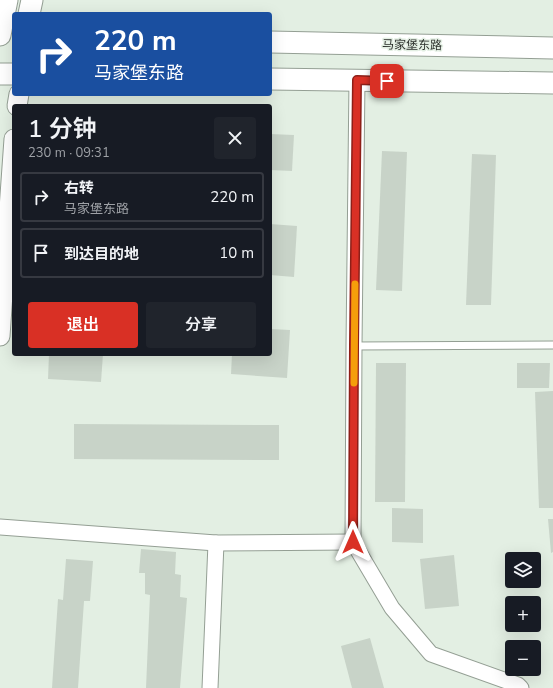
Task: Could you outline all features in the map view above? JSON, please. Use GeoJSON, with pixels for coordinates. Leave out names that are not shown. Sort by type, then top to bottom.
{"type":"FeatureCollection","features":[{"type":"Feature","properties":{"kind":"main road"},"geometry":{"type":"LineString","coordinates":[[7,0],[0,36],[12,37]]}},
{"type":"Feature","properties":{"kind":"main road"},"geometry":{"type":"LineString","coordinates":[[29,12],[32,0]]}},
{"type":"Feature","properties":{"kind":"main road","name":"马家堡东路"},"geometry":{"type":"LineString","coordinates":[[272,42],[553,48]]}},
{"type":"Feature","properties":{"kind":"main road"},"geometry":{"type":"LineString","coordinates":[[0,74],[12,74]]}},
{"type":"Feature","properties":{"kind":"main road"},"geometry":{"type":"LineString","coordinates":[[272,79],[553,83]]}},
{"type":"Feature","properties":{"kind":"street"},"geometry":{"type":"LineString","coordinates":[[357,80],[353,542],[392,608],[431,654],[518,685],[521,688]]}},
{"type":"Feature","properties":{"kind":"street"},"geometry":{"type":"LineString","coordinates":[[0,336],[12,167]]}},
{"type":"Feature","properties":{"kind":"street"},"geometry":{"type":"LineString","coordinates":[[0,527],[216,543],[353,542]]}},
{"type":"Feature","properties":{"kind":"street"},"geometry":{"type":"LineString","coordinates":[[210,688],[216,543]]}},
{"type":"Feature","properties":{"kind":"lane"},"geometry":{"type":"LineString","coordinates":[[354,346],[553,345]]}},
{"type":"Feature","properties":{"kind":"building"},"geometry":{"type":"Polygon","coordinates":[[[272,134],[294,135],[292,171],[272,170],[272,134]]]}},
{"type":"Feature","properties":{"kind":"building"},"geometry":{"type":"Polygon","coordinates":[[[382,151],[407,152],[402,291],[376,290],[382,151]]]}},
{"type":"Feature","properties":{"kind":"building"},"geometry":{"type":"Polygon","coordinates":[[[472,154],[496,155],[491,305],[466,305],[472,154]]]}},
{"type":"Feature","properties":{"kind":"building"},"geometry":{"type":"Polygon","coordinates":[[[272,224],[297,226],[294,277],[272,275],[272,224]]]}},
{"type":"Feature","properties":{"kind":"building"},"geometry":{"type":"Polygon","coordinates":[[[272,329],[290,330],[287,378],[231,374],[232,356],[272,356],[272,329]]]}},
{"type":"Feature","properties":{"kind":"building"},"geometry":{"type":"Polygon","coordinates":[[[49,356],[103,356],[101,382],[48,379],[49,356]]]}},
{"type":"Feature","properties":{"kind":"building"},"geometry":{"type":"Polygon","coordinates":[[[376,363],[406,363],[405,502],[375,502],[376,363]]]}},
{"type":"Feature","properties":{"kind":"building"},"geometry":{"type":"Polygon","coordinates":[[[517,363],[550,363],[549,388],[517,388],[517,363]]]}},
{"type":"Feature","properties":{"kind":"building"},"geometry":{"type":"Polygon","coordinates":[[[553,391],[553,508],[539,508],[535,392],[553,391]]]}},
{"type":"Feature","properties":{"kind":"building"},"geometry":{"type":"Polygon","coordinates":[[[74,424],[279,425],[279,460],[74,459],[74,424]]]}},
{"type":"Feature","properties":{"kind":"building"},"geometry":{"type":"Polygon","coordinates":[[[392,508],[423,509],[423,543],[392,542],[392,508]]]}},
{"type":"Feature","properties":{"kind":"building"},"geometry":{"type":"Polygon","coordinates":[[[548,519],[553,519],[553,552],[551,553],[548,519]]]}},
{"type":"Feature","properties":{"kind":"building"},"geometry":{"type":"Polygon","coordinates":[[[141,549],[176,552],[175,574],[181,575],[180,597],[187,598],[180,688],[146,688],[150,595],[145,594],[145,573],[139,573],[141,549]]]}},
{"type":"Feature","properties":{"kind":"building"},"geometry":{"type":"Polygon","coordinates":[[[454,555],[459,606],[425,609],[420,559],[454,555]]]}},
{"type":"Feature","properties":{"kind":"building"},"geometry":{"type":"Polygon","coordinates":[[[66,559],[93,561],[90,601],[84,601],[78,688],[52,688],[58,599],[63,600],[66,559]]]}},
{"type":"Feature","properties":{"kind":"building"},"geometry":{"type":"Polygon","coordinates":[[[370,638],[384,688],[352,688],[341,646],[370,638]]]}},
{"type":"Feature","properties":{"kind":"slow traffic"},"geometry":{"type":"LineString","coordinates":[[354,383],[355,284]]}},
{"type":"Feature","properties":{"kind":"route"},"geometry":{"type":"LineString","coordinates":[[353,542],[357,80],[387,81]]}}]}
